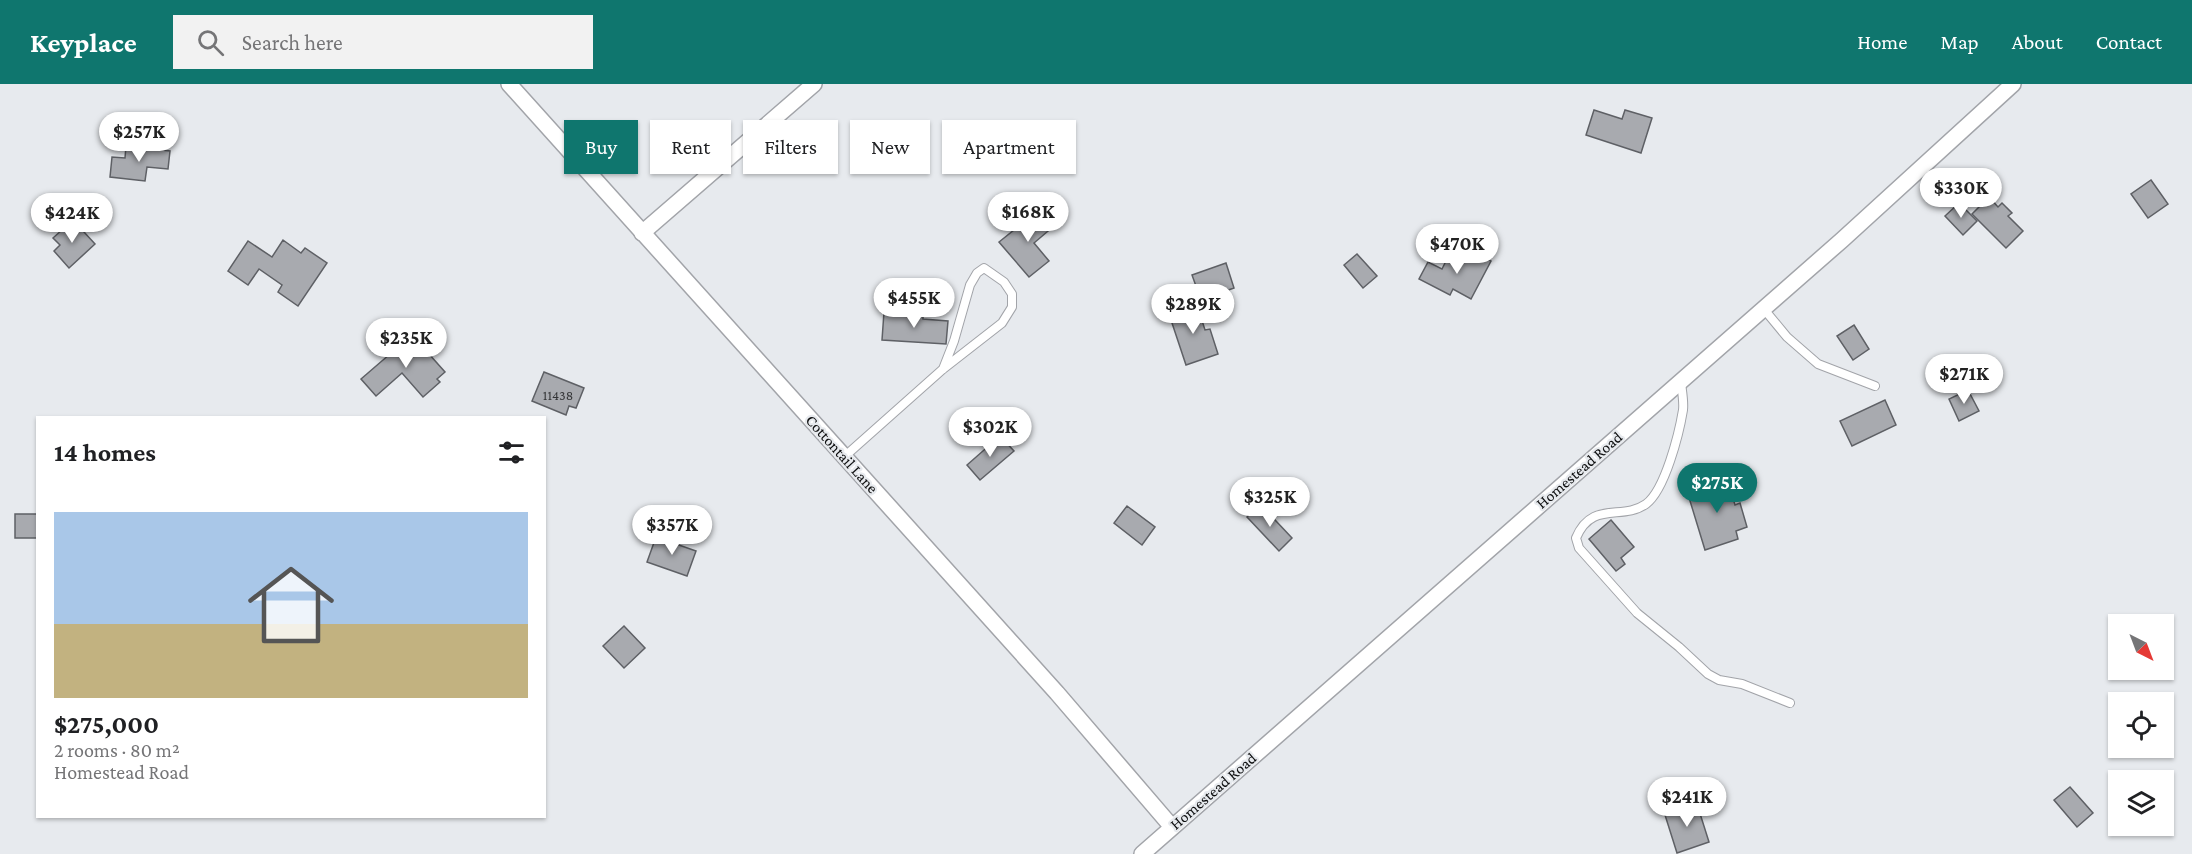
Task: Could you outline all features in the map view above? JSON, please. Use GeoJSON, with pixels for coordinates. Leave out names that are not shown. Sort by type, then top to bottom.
{"type":"FeatureCollection","features":[{"type":"Feature","properties":{"kind":"street","name":"Cottontail Lane"},"geometry":{"type":"LineString","coordinates":[[509,84],[1057,693],[1172,827]]}},
{"type":"Feature","properties":{"kind":"street"},"geometry":{"type":"LineString","coordinates":[[642,233],[814,84]]}},
{"type":"Feature","properties":{"kind":"street","name":"Homestead Road"},"geometry":{"type":"LineString","coordinates":[[1142,854],[1681,381],[2013,84]]}},
{"type":"Feature","properties":{"kind":"lane"},"geometry":{"type":"LineString","coordinates":[[844,457],[944,369],[1002,323],[1012,307],[1011,294],[1004,282],[984,268],[976,273],[970,285],[944,369]]}},
{"type":"Feature","properties":{"kind":"lane"},"geometry":{"type":"LineString","coordinates":[[1763,308],[1788,337],[1818,364],[1875,386]]}},
{"type":"Feature","properties":{"kind":"lane"},"geometry":{"type":"LineString","coordinates":[[1681,381],[1683,408],[1673,450],[1657,494],[1645,505],[1627,510],[1610,511],[1592,518],[1581,526],[1576,538],[1579,548],[1637,613],[1708,674],[1719,680],[1742,684],[1790,703]]}},
{"type":"Feature","properties":{"kind":"building"},"geometry":{"type":"Polygon","coordinates":[[[1594,110],[1622,119],[1625,110],[1652,118],[1641,153],[1586,135],[1594,110]]]}},
{"type":"Feature","properties":{"kind":"building"},"geometry":{"type":"Polygon","coordinates":[[[126,146],[170,151],[168,169],[147,167],[145,181],[110,177],[112,157],[125,158],[126,146]]]}},
{"type":"Feature","properties":{"kind":"building"},"geometry":{"type":"Polygon","coordinates":[[[2151,180],[2168,204],[2148,218],[2131,194],[2151,180]]]}},
{"type":"Feature","properties":{"kind":"building"},"geometry":{"type":"Polygon","coordinates":[[[1989,197],[1998,207],[2002,203],[2012,213],[2008,216],[2023,231],[2006,248],[1972,214],[1989,197]]]}},
{"type":"Feature","properties":{"kind":"building"},"geometry":{"type":"Polygon","coordinates":[[[1959,203],[1977,221],[1963,235],[1945,216],[1959,203]]]}},
{"type":"Feature","properties":{"kind":"building"},"geometry":{"type":"Polygon","coordinates":[[[1040,209],[1054,226],[1034,243],[1049,261],[1029,277],[999,242],[1040,209]]]}},
{"type":"Feature","properties":{"kind":"building"},"geometry":{"type":"Polygon","coordinates":[[[73,220],[95,244],[69,268],[54,251],[60,245],[53,238],[73,220]]]}},
{"type":"Feature","properties":{"kind":"building"},"geometry":{"type":"Polygon","coordinates":[[[283,240],[301,253],[305,248],[327,263],[298,306],[278,292],[282,285],[259,269],[248,285],[228,271],[248,241],[272,257],[283,240]]]}},
{"type":"Feature","properties":{"kind":"building"},"geometry":{"type":"Polygon","coordinates":[[[1469,250],[1491,261],[1471,299],[1453,289],[1450,295],[1419,279],[1428,262],[1442,269],[1447,259],[1461,266],[1469,250]]]}},
{"type":"Feature","properties":{"kind":"building"},"geometry":{"type":"Polygon","coordinates":[[[1357,254],[1377,276],[1363,288],[1344,265],[1357,254]]]}},
{"type":"Feature","properties":{"kind":"building"},"geometry":{"type":"Polygon","coordinates":[[[1226,263],[1234,288],[1201,300],[1192,275],[1226,263]]]}},
{"type":"Feature","properties":{"kind":"building"},"geometry":{"type":"Polygon","coordinates":[[[1197,305],[1205,330],[1210,329],[1218,354],[1186,365],[1169,314],[1197,305]]]}},
{"type":"Feature","properties":{"kind":"building"},"geometry":{"type":"Polygon","coordinates":[[[884,312],[923,314],[923,319],[948,321],[946,344],[882,340],[884,312]]]}},
{"type":"Feature","properties":{"kind":"building"},"geometry":{"type":"Polygon","coordinates":[[[1854,325],[1869,349],[1853,360],[1837,336],[1854,325]]]}},
{"type":"Feature","properties":{"kind":"building"},"geometry":{"type":"Polygon","coordinates":[[[412,335],[445,372],[437,379],[440,382],[423,397],[402,373],[376,396],[361,379],[412,335]]]}},
{"type":"Feature","properties":{"kind":"building"},"geometry":{"type":"Polygon","coordinates":[[[544,372],[584,388],[576,408],[569,406],[566,415],[532,401],[544,372]]]}},
{"type":"Feature","properties":{"kind":"building"},"geometry":{"type":"Polygon","coordinates":[[[1968,390],[1979,411],[1959,421],[1949,399],[1968,390]]]}},
{"type":"Feature","properties":{"kind":"building"},"geometry":{"type":"Polygon","coordinates":[[[1885,400],[1896,425],[1852,446],[1840,421],[1885,400]]]}},
{"type":"Feature","properties":{"kind":"building"},"geometry":{"type":"Polygon","coordinates":[[[1000,436],[1014,451],[980,480],[967,465],[1000,436]]]}},
{"type":"Feature","properties":{"kind":"building"},"geometry":{"type":"Polygon","coordinates":[[[1727,478],[1735,505],[1740,503],[1747,527],[1736,531],[1738,539],[1705,550],[1687,491],[1727,478]]]}},
{"type":"Feature","properties":{"kind":"building"},"geometry":{"type":"Polygon","coordinates":[[[1260,504],[1292,538],[1279,551],[1247,517],[1260,504]]]}},
{"type":"Feature","properties":{"kind":"building"},"geometry":{"type":"Polygon","coordinates":[[[1127,506],[1155,527],[1142,545],[1114,523],[1127,506]]]}},
{"type":"Feature","properties":{"kind":"building"},"geometry":{"type":"Polygon","coordinates":[[[15,514],[36,514],[36,538],[15,538],[15,514]]]}},
{"type":"Feature","properties":{"kind":"building"},"geometry":{"type":"Polygon","coordinates":[[[1611,520],[1634,547],[1621,558],[1625,564],[1616,571],[1589,539],[1611,520]]]}},
{"type":"Feature","properties":{"kind":"building"},"geometry":{"type":"Polygon","coordinates":[[[656,537],[696,551],[687,576],[647,562],[656,537]]]}},
{"type":"Feature","properties":{"kind":"building"},"geometry":{"type":"Polygon","coordinates":[[[624,626],[645,648],[624,668],[603,646],[624,626]]]}},
{"type":"Feature","properties":{"kind":"building"},"geometry":{"type":"Polygon","coordinates":[[[2070,787],[2093,813],[2077,827],[2054,800],[2070,787]]]}},
{"type":"Feature","properties":{"kind":"building"},"geometry":{"type":"Polygon","coordinates":[[[1697,804],[1709,842],[1677,853],[1665,815],[1697,804]]]}}]}
